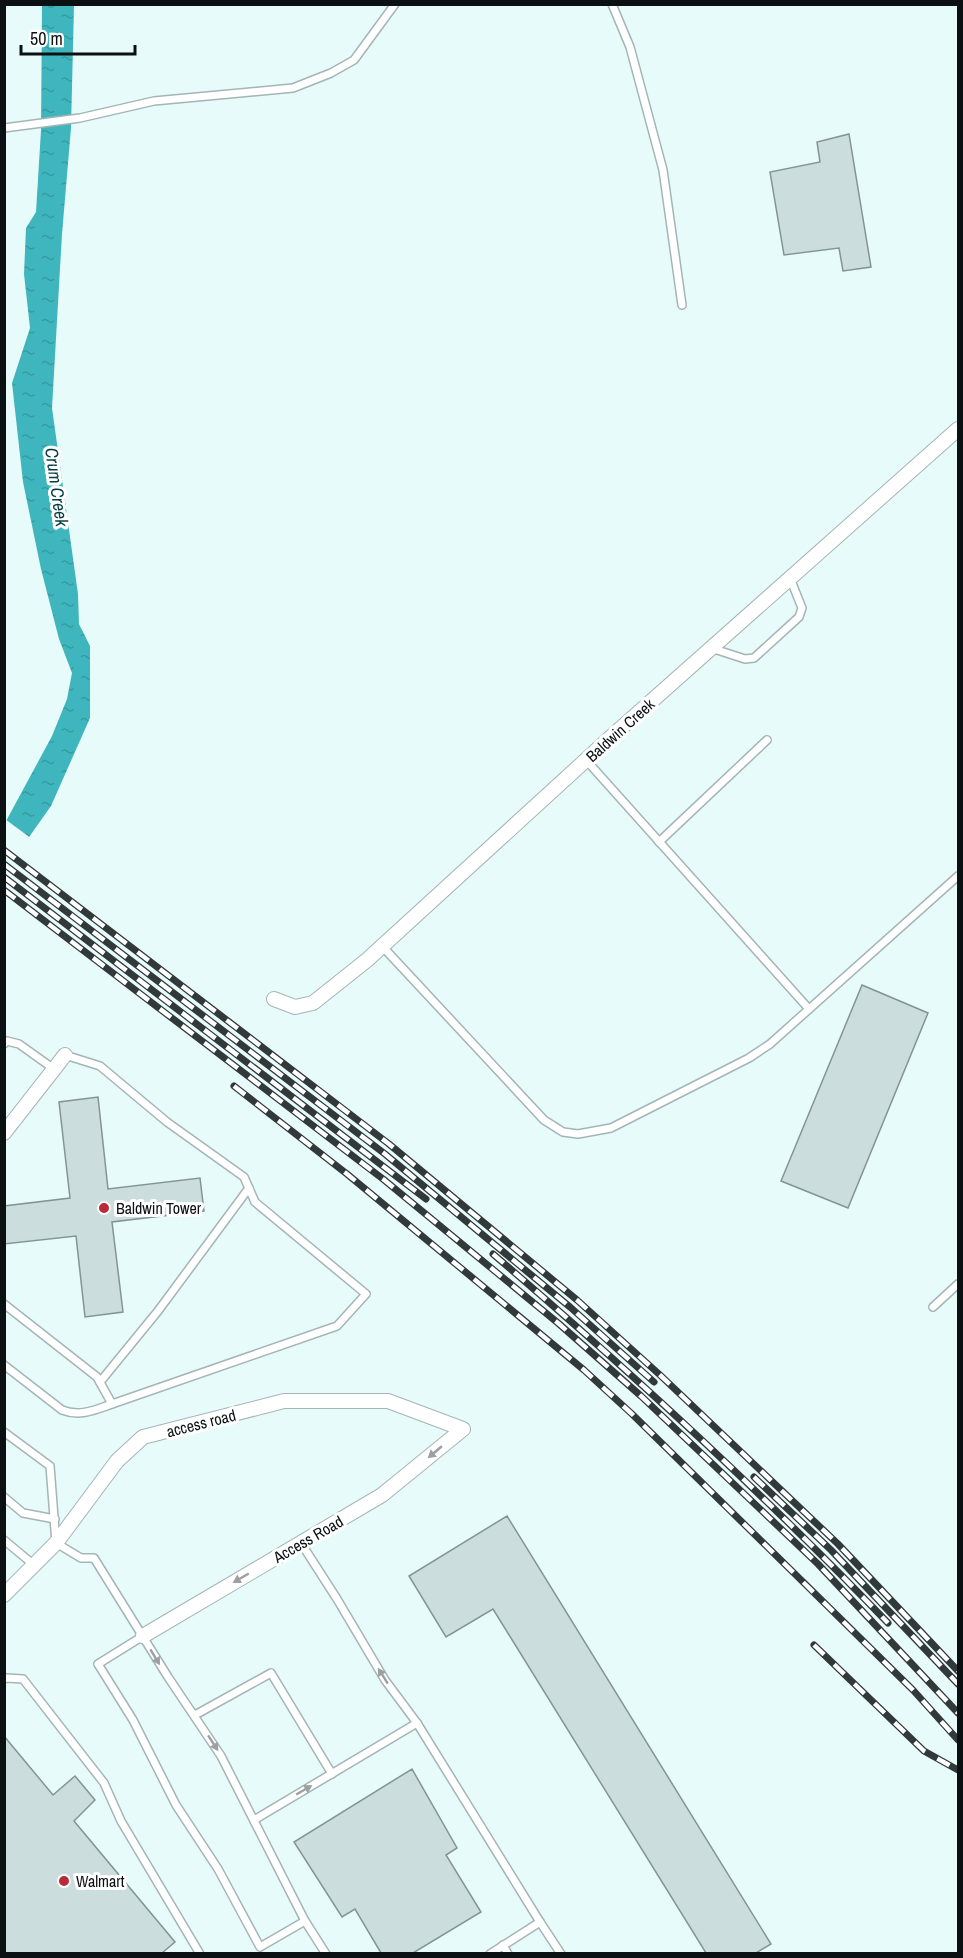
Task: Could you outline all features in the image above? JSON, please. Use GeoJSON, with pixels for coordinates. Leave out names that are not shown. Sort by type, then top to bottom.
{"type":"FeatureCollection","features":[{"type":"Feature","properties":{"kind":"street","name":"Baldwin Creek"},"geometry":{"type":"LineString","coordinates":[[274,999],[295,1007],[314,1003],[382,946],[586,760],[958,429]]}},
{"type":"Feature","properties":{"kind":"street"},"geometry":{"type":"LineString","coordinates":[[4,1132],[65,1055]]}},
{"type":"Feature","properties":{"kind":"street","name":"access road"},"geometry":{"type":"LineString","coordinates":[[4,1595],[56,1543],[117,1461],[143,1437],[284,1401],[388,1401],[463,1429]]}},
{"type":"Feature","properties":{"kind":"street","name":"Access Road"},"geometry":{"type":"LineString","coordinates":[[143,1636],[382,1496],[463,1429]]}},
{"type":"Feature","properties":{"kind":"lane"},"geometry":{"type":"LineString","coordinates":[[4,128],[80,118],[154,101],[293,88],[331,73],[354,60],[395,4]]}},
{"type":"Feature","properties":{"kind":"lane"},"geometry":{"type":"LineString","coordinates":[[612,4],[630,47],[663,170],[682,305]]}},
{"type":"Feature","properties":{"kind":"lane"},"geometry":{"type":"LineString","coordinates":[[711,648],[745,659],[754,658],[799,617],[802,608],[790,578]]}},
{"type":"Feature","properties":{"kind":"lane"},"geometry":{"type":"LineString","coordinates":[[659,842],[767,740]]}},
{"type":"Feature","properties":{"kind":"lane"},"geometry":{"type":"LineString","coordinates":[[586,760],[809,1009]]}},
{"type":"Feature","properties":{"kind":"lane"},"geometry":{"type":"LineString","coordinates":[[382,946],[544,1120],[563,1132],[578,1134],[611,1128],[749,1058],[770,1044],[958,876]]}},
{"type":"Feature","properties":{"kind":"lane"},"geometry":{"type":"LineString","coordinates":[[4,1044],[7,1041],[19,1044],[54,1070]]}},
{"type":"Feature","properties":{"kind":"lane"},"geometry":{"type":"LineString","coordinates":[[4,1365],[62,1410],[72,1414],[86,1413],[337,1326],[366,1294],[255,1202],[244,1177],[167,1122],[100,1066],[65,1055]]}},
{"type":"Feature","properties":{"kind":"lane"},"geometry":{"type":"LineString","coordinates":[[100,1382],[158,1311],[249,1188]]}},
{"type":"Feature","properties":{"kind":"lane"},"geometry":{"type":"LineString","coordinates":[[933,1307],[958,1284]]}},
{"type":"Feature","properties":{"kind":"lane"},"geometry":{"type":"LineString","coordinates":[[4,1304],[97,1377],[112,1404]]}},
{"type":"Feature","properties":{"kind":"lane"},"geometry":{"type":"LineString","coordinates":[[4,1432],[50,1466],[56,1543],[81,1558],[94,1558],[168,1677],[221,1756],[247,1802],[305,1921],[326,1953]]}},
{"type":"Feature","properties":{"kind":"lane"},"geometry":{"type":"LineString","coordinates":[[4,1497],[23,1512],[55,1519]]}},
{"type":"Feature","properties":{"kind":"lane"},"geometry":{"type":"LineString","coordinates":[[4,1540],[34,1565]]}},
{"type":"Feature","properties":{"kind":"lane"},"geometry":{"type":"LineString","coordinates":[[301,1543],[385,1680],[417,1723],[561,1953]]}},
{"type":"Feature","properties":{"kind":"lane"},"geometry":{"type":"LineString","coordinates":[[143,1636],[98,1664],[133,1720],[176,1805],[218,1869],[262,1950],[305,1921]]}},
{"type":"Feature","properties":{"kind":"lane"},"geometry":{"type":"LineString","coordinates":[[195,1715],[271,1673],[332,1774]]}},
{"type":"Feature","properties":{"kind":"lane"},"geometry":{"type":"LineString","coordinates":[[4,1679],[23,1679],[104,1783],[121,1821],[200,1953]]}},
{"type":"Feature","properties":{"kind":"lane"},"geometry":{"type":"LineString","coordinates":[[254,1820],[417,1723]]}},
{"type":"Feature","properties":{"kind":"lane"},"geometry":{"type":"LineString","coordinates":[[490,1953],[540,1922]]}},
{"type":"Feature","properties":{"kind":"lane"},"geometry":{"type":"LineString","coordinates":[[503,1945],[508,1953]]}},
{"type":"Feature","properties":{"kind":"water","name":"Crum Creek"},"geometry":{"type":"Polygon","coordinates":[[[42,5],[74,5],[71,128],[62,234],[52,408],[78,594],[79,624],[90,646],[90,718],[51,806],[5,871],[5,823],[52,736],[67,699],[72,673],[59,639],[41,569],[23,482],[12,383],[30,328],[24,274],[26,228],[36,212],[41,130],[42,5]]]}},
{"type":"Feature","properties":{"kind":"pier"},"geometry":{"type":"Polygon","coordinates":[[[5,819],[32,839],[4,874],[5,819]]]}},
{"type":"Feature","properties":{"kind":"building"},"geometry":{"type":"Polygon","coordinates":[[[849,134],[871,267],[843,271],[839,248],[784,255],[770,172],[820,162],[817,142],[849,134]]]}},
{"type":"Feature","properties":{"kind":"building"},"geometry":{"type":"Polygon","coordinates":[[[862,985],[928,1013],[848,1208],[781,1181],[862,985]]]}},
{"type":"Feature","properties":{"kind":"building","name":"Baldwin Tower"},"geometry":{"type":"Polygon","coordinates":[[[98,1097],[108,1189],[200,1178],[204,1211],[112,1222],[123,1312],[85,1317],[76,1236],[4,1244],[4,1206],[70,1198],[59,1102],[98,1097]]]}},
{"type":"Feature","properties":{"kind":"building"},"geometry":{"type":"Polygon","coordinates":[[[507,1516],[771,1944],[756,1953],[706,1953],[493,1609],[446,1637],[409,1576],[507,1516]]]}},
{"type":"Feature","properties":{"kind":"building","name":"Walmart"},"geometry":{"type":"Polygon","coordinates":[[[4,1736],[53,1795],[75,1776],[95,1800],[74,1821],[175,1942],[162,1953],[4,1953],[4,1736]]]}},
{"type":"Feature","properties":{"kind":"building"},"geometry":{"type":"Polygon","coordinates":[[[412,1769],[457,1848],[446,1855],[481,1912],[413,1953],[381,1953],[355,1909],[342,1917],[294,1842],[412,1769]]]}},
{"type":"Feature","properties":{"kind":"railway"},"geometry":{"type":"LineString","coordinates":[[4,850],[389,1144],[577,1300],[660,1375],[838,1544],[958,1671]]}},
{"type":"Feature","properties":{"kind":"railway"},"geometry":{"type":"LineString","coordinates":[[4,864],[385,1154],[570,1307],[654,1382]]}},
{"type":"Feature","properties":{"kind":"railway"},"geometry":{"type":"LineString","coordinates":[[4,877],[426,1199]]}},
{"type":"Feature","properties":{"kind":"railway"},"geometry":{"type":"LineString","coordinates":[[4,890],[383,1179],[558,1323],[641,1396],[818,1564],[958,1713]]}},
{"type":"Feature","properties":{"kind":"railway"},"geometry":{"type":"LineString","coordinates":[[234,1086],[347,1174],[584,1370],[632,1414],[913,1690],[958,1740]]}},
{"type":"Feature","properties":{"kind":"railway"},"geometry":{"type":"LineString","coordinates":[[493,1254],[695,1434],[793,1527],[888,1623]]}},
{"type":"Feature","properties":{"kind":"railway"},"geometry":{"type":"LineString","coordinates":[[754,1477],[831,1550],[958,1684]]}},
{"type":"Feature","properties":{"kind":"railway"},"geometry":{"type":"LineString","coordinates":[[814,1645],[924,1751],[958,1770]]}},
{"type":"Feature","properties":{"kind":"place","name":"Baldwin Tower"},"geometry":{"type":"Point","coordinates":[104,1208]}},
{"type":"Feature","properties":{"kind":"place","name":"Walmart"},"geometry":{"type":"Point","coordinates":[64,1881]}}]}
